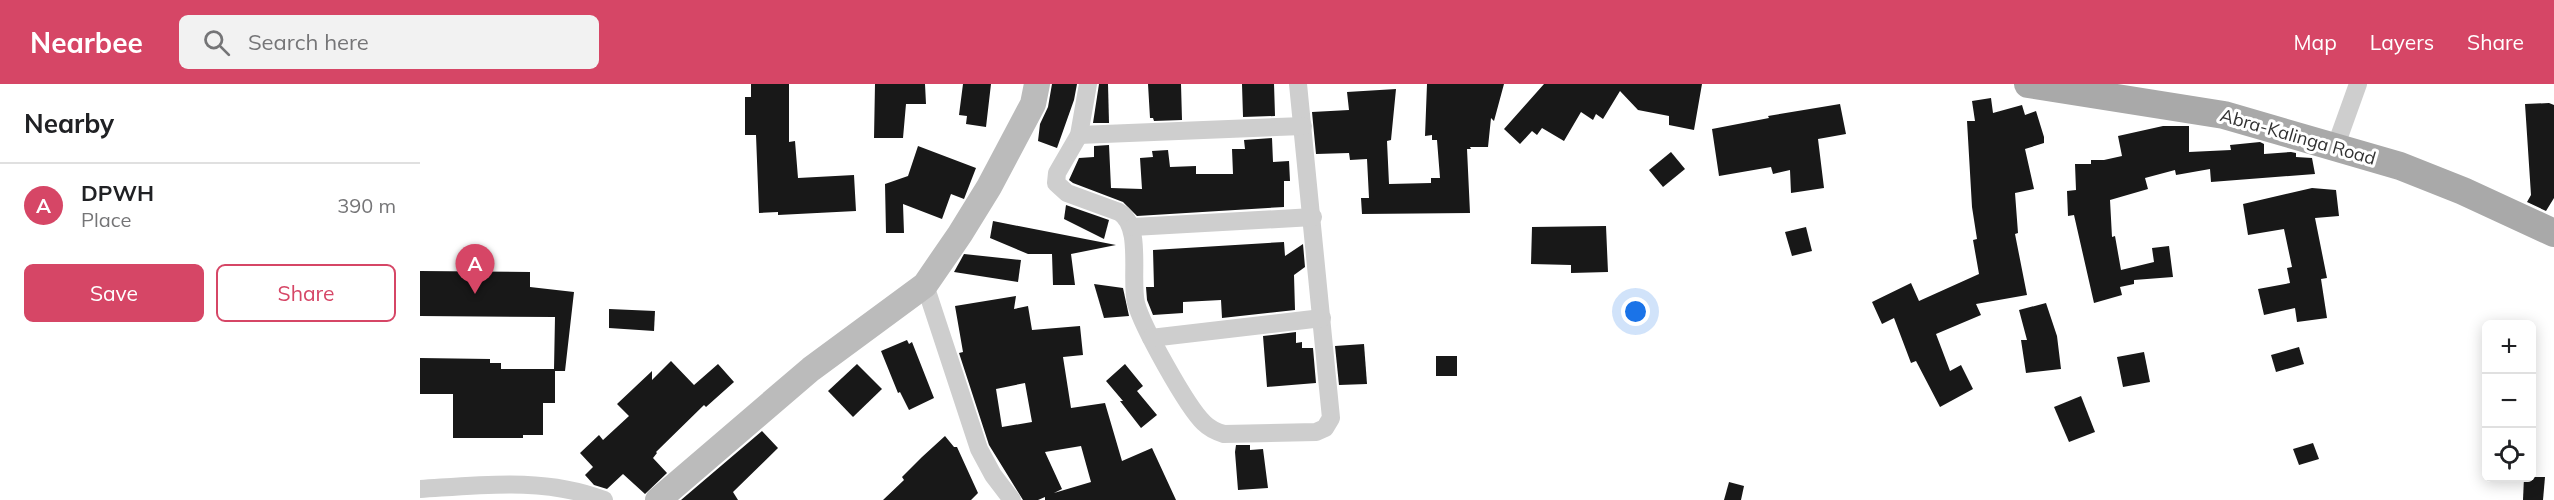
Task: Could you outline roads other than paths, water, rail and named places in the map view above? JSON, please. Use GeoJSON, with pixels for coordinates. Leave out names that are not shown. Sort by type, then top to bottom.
{"type":"FeatureCollection","features":[{"type":"Feature","properties":{"kind":"main road","name":"Abra-Kalinga Road"},"geometry":{"type":"LineString","coordinates":[[2028,84],[2224,115],[2400,166],[2501,208],[2554,234]]}},
{"type":"Feature","properties":{"kind":"street"},"geometry":{"type":"LineString","coordinates":[[658,500],[811,369],[925,285],[989,187],[1033,104],[1037,84]]}},
{"type":"Feature","properties":{"kind":"street"},"geometry":{"type":"LineString","coordinates":[[1088,84],[1079,135],[1057,173],[1056,183],[1067,193],[1119,212],[1133,227],[1136,302],[1151,338],[1192,408],[1213,430],[1224,434],[1316,432],[1325,428],[1331,417],[1313,217],[1298,84]]}},
{"type":"Feature","properties":{"kind":"street"},"geometry":{"type":"LineString","coordinates":[[2335,148],[2358,84]]}},
{"type":"Feature","properties":{"kind":"street"},"geometry":{"type":"LineString","coordinates":[[1079,135],[1303,126]]}},
{"type":"Feature","properties":{"kind":"street"},"geometry":{"type":"LineString","coordinates":[[1133,227],[1313,217]]}},
{"type":"Feature","properties":{"kind":"street"},"geometry":{"type":"LineString","coordinates":[[925,285],[978,449],[993,475],[1012,500]]}},
{"type":"Feature","properties":{"kind":"street"},"geometry":{"type":"LineString","coordinates":[[1151,338],[1322,318]]}},
{"type":"Feature","properties":{"kind":"street"},"geometry":{"type":"LineString","coordinates":[[420,489],[534,484],[567,489],[604,500]]}},
{"type":"Feature","properties":{"kind":"place","name":"DPWH"},"geometry":{"type":"Point","coordinates":[475,294]}}]}
